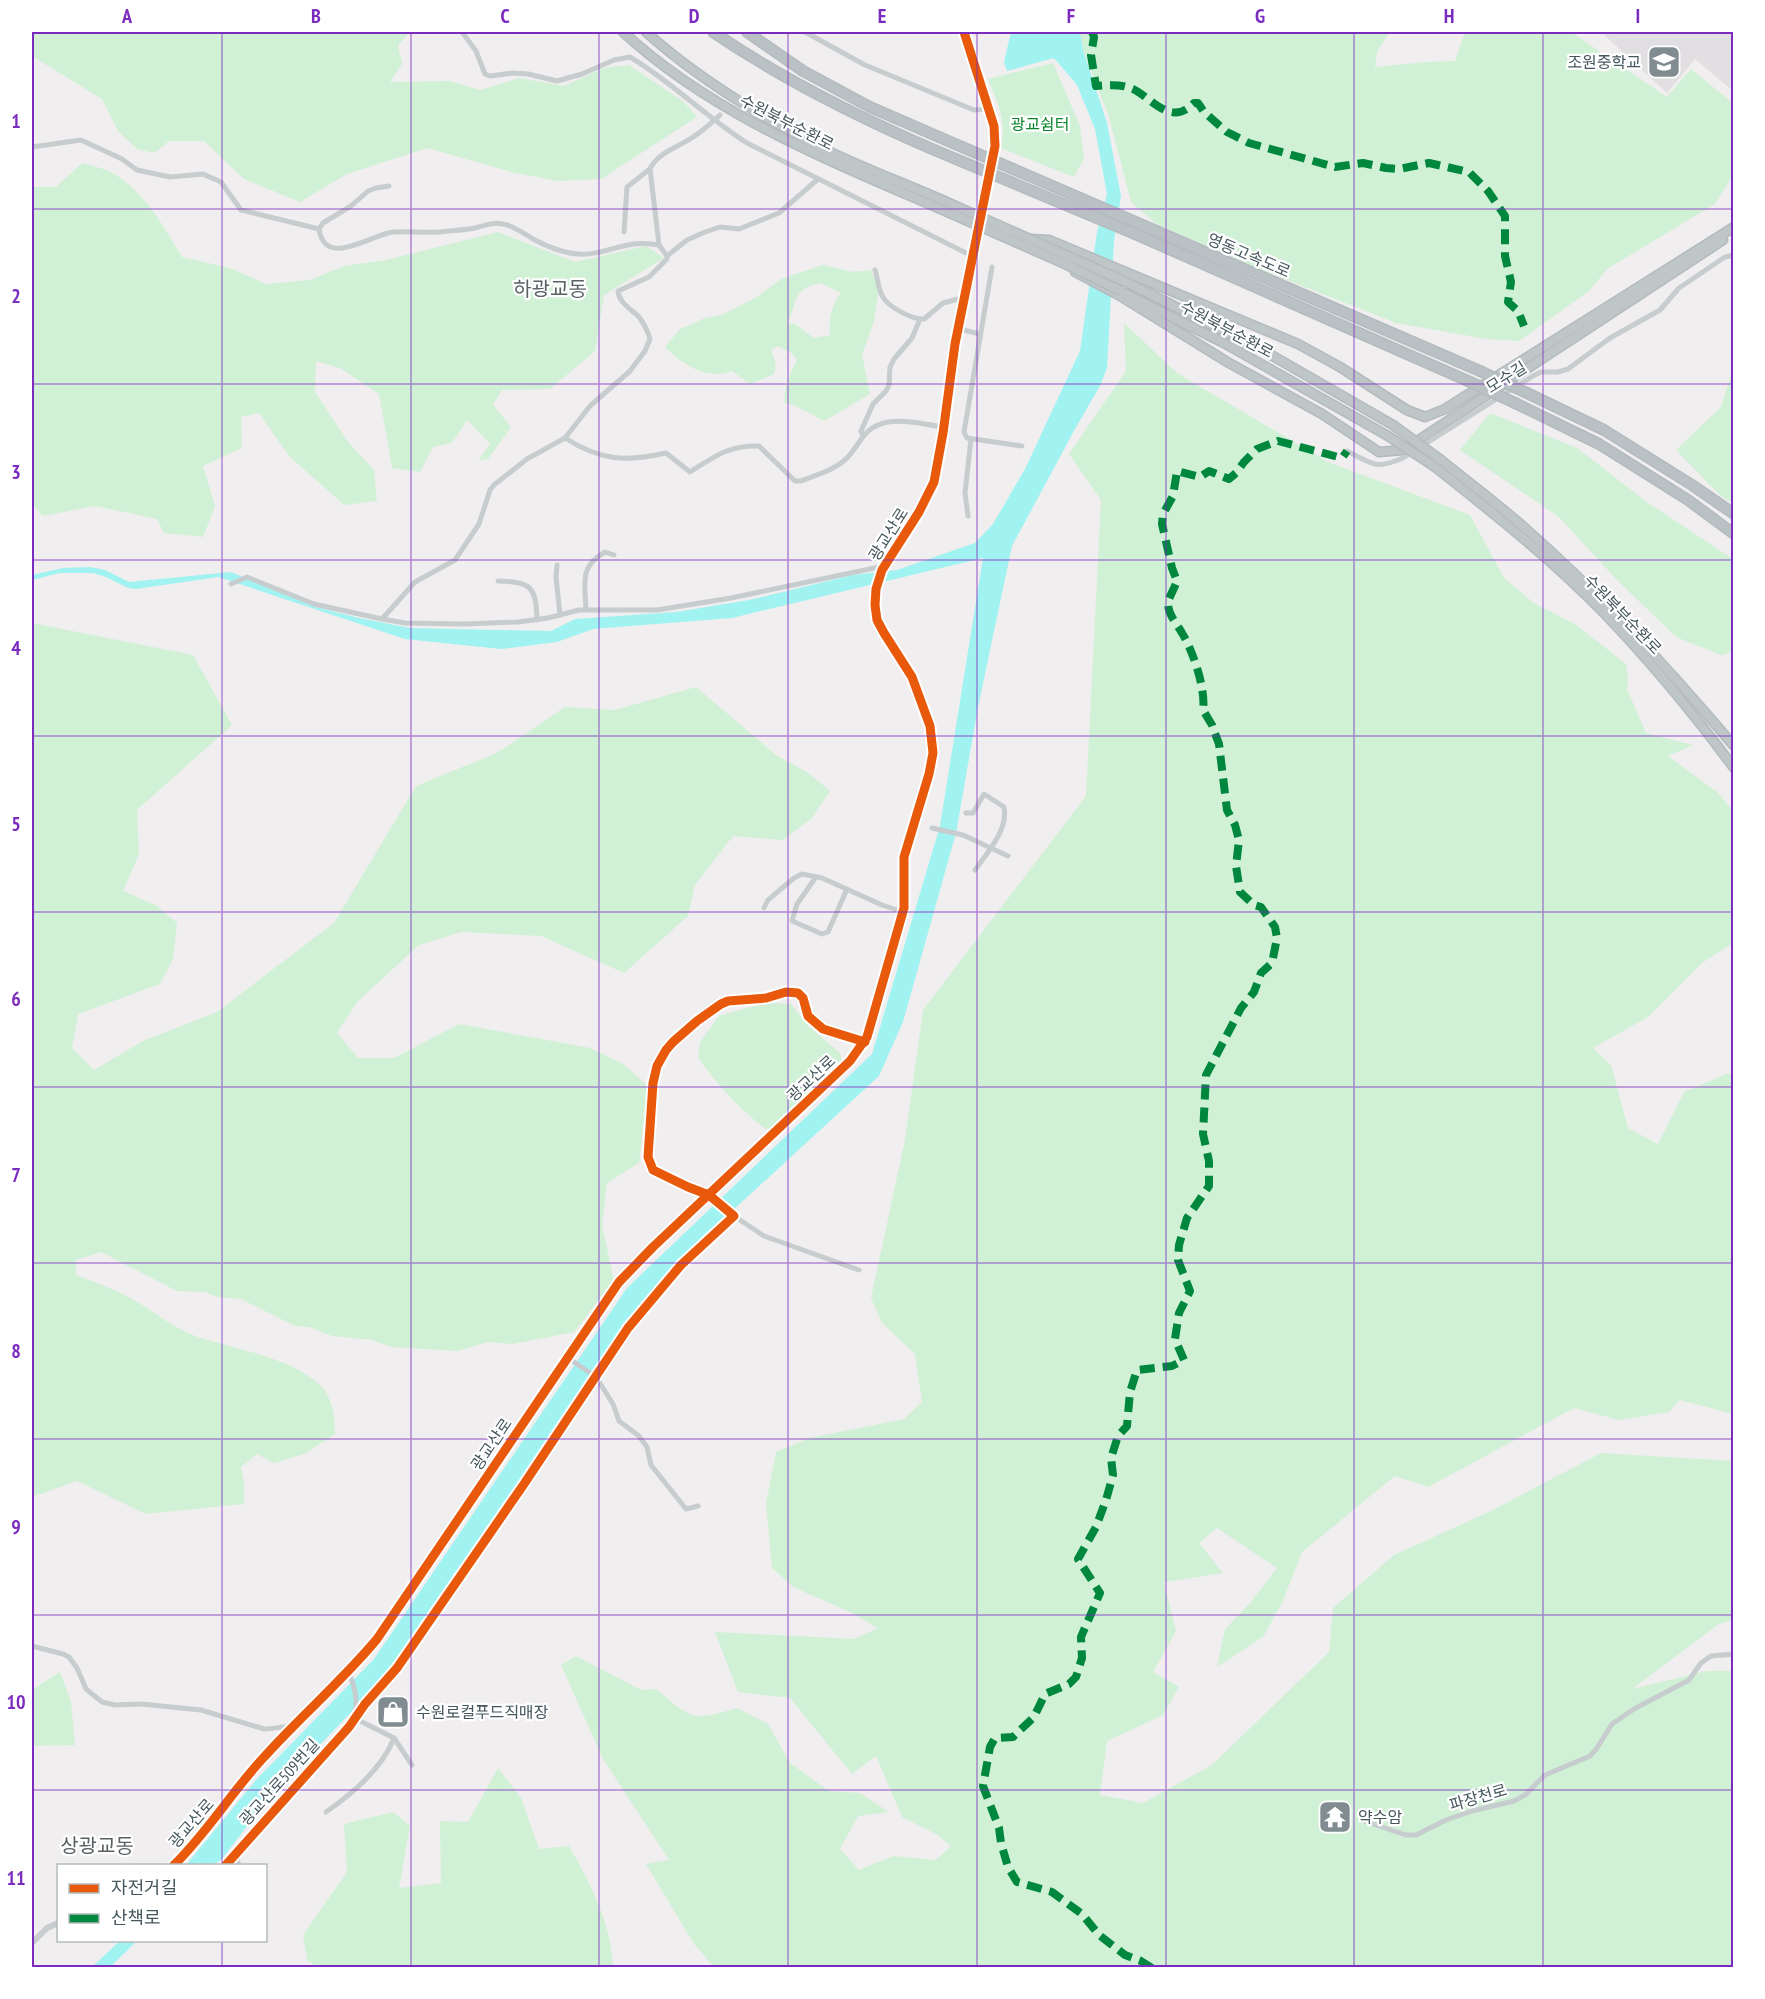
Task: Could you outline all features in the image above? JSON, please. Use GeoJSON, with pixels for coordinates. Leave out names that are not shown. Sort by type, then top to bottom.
{"type":"FeatureCollection","features":[{"type":"Feature","properties":{"kind":"highway","name":"수원북부순환로"},"geometry":{"type":"LineString","coordinates":[[623,32],[672,71],[728,108],[815,154],[1028,238],[1124,281],[1264,351],[1393,426],[1564,574],[1604,612],[1696,717],[1734,768]]}},
{"type":"Feature","properties":{"kind":"highway","name":"수원북부순환로"},"geometry":{"type":"LineString","coordinates":[[646,32],[734,99],[816,145],[1224,343],[1438,464],[1525,528],[1618,616],[1734,746]]}},
{"type":"Feature","properties":{"kind":"highway","name":"영동고속도로"},"geometry":{"type":"LineString","coordinates":[[713,32],[799,85],[863,119],[1135,234],[1468,381],[1599,444],[1688,500],[1734,534]]}},
{"type":"Feature","properties":{"kind":"highway","name":"영동고속도로"},"geometry":{"type":"LineString","coordinates":[[724,32],[799,85]]}},
{"type":"Feature","properties":{"kind":"highway","name":"영동고속도로"},"geometry":{"type":"LineString","coordinates":[[747,32],[803,71],[870,106],[1480,371],[1604,430],[1734,514]]}},
{"type":"Feature","properties":{"kind":"highway"},"geometry":{"type":"LineString","coordinates":[[1028,238],[1049,240],[1298,344],[1340,367],[1407,410],[1425,417],[1445,410],[1734,227]]}},
{"type":"Feature","properties":{"kind":"highway"},"geometry":{"type":"LineString","coordinates":[[1121,294],[1229,363],[1322,414],[1371,448],[1379,452],[1403,450],[1734,234]]}},
{"type":"Feature","properties":{"kind":"street"},"geometry":{"type":"LineString","coordinates":[[462,32],[476,51],[485,74],[490,75],[528,74],[557,81],[582,74],[614,60],[630,57],[669,83],[713,121],[747,143],[974,257]]}},
{"type":"Feature","properties":{"kind":"street"},"geometry":{"type":"LineString","coordinates":[[805,32],[879,71],[974,110],[989,109]]}},
{"type":"Feature","properties":{"kind":"street","name":"광교산로"},"geometry":{"type":"LineString","coordinates":[[175,1864],[205,1832],[264,1757],[293,1727],[350,1676],[570,1359],[624,1276],[711,1197],[850,1061],[865,1042],[903,912],[904,857],[929,774],[933,746],[927,715],[912,677],[879,624],[875,605],[876,589],[883,568],[919,512],[934,482],[959,329],[995,146],[995,132],[989,109],[964,32]]}},
{"type":"Feature","properties":{"kind":"street"},"geometry":{"type":"LineString","coordinates":[[624,232],[627,187],[668,151],[693,137],[720,115]]}},
{"type":"Feature","properties":{"kind":"street"},"geometry":{"type":"LineString","coordinates":[[32,147],[81,140],[122,159],[136,170],[170,177],[203,174],[222,182],[241,210],[319,230]]}},
{"type":"Feature","properties":{"kind":"street"},"geometry":{"type":"LineString","coordinates":[[650,169],[659,245],[667,256]]}},
{"type":"Feature","properties":{"kind":"street"},"geometry":{"type":"LineString","coordinates":[[382,619],[415,582],[455,560],[479,524],[490,490],[494,485],[527,459],[566,438],[590,406],[630,370],[649,344],[648,331],[639,318],[626,307],[618,291],[649,277],[667,259],[667,256],[687,240],[720,227],[739,229],[779,213],[818,179]]}},
{"type":"Feature","properties":{"kind":"street"},"geometry":{"type":"LineString","coordinates":[[319,230],[323,223],[351,207],[368,191],[389,186]]}},
{"type":"Feature","properties":{"kind":"street"},"geometry":{"type":"LineString","coordinates":[[319,230],[325,243],[334,248],[343,249],[383,234],[476,228],[489,223],[508,225],[564,252],[590,254],[646,242],[659,245]]}},
{"type":"Feature","properties":{"kind":"street","name":"모수길"},"geometry":{"type":"LineString","coordinates":[[1347,451],[1376,466],[1386,466],[1403,458],[1533,376],[1541,372],[1558,372],[1568,369],[1610,338],[1660,310],[1679,288],[1725,257],[1734,255]]}},
{"type":"Feature","properties":{"kind":"street"},"geometry":{"type":"LineString","coordinates":[[992,267],[964,432],[965,436],[972,439],[1022,446]]}},
{"type":"Feature","properties":{"kind":"street"},"geometry":{"type":"LineString","coordinates":[[875,270],[881,296],[910,318],[920,319],[930,315],[943,303],[966,297]]}},
{"type":"Feature","properties":{"kind":"street"},"geometry":{"type":"LineString","coordinates":[[862,436],[861,431],[873,404],[889,385],[890,367],[912,338],[920,319]]}},
{"type":"Feature","properties":{"kind":"street"},"geometry":{"type":"LineString","coordinates":[[959,329],[980,334]]}},
{"type":"Feature","properties":{"kind":"street"},"geometry":{"type":"LineString","coordinates":[[566,438],[579,447],[604,457],[640,459],[666,453],[690,472],[723,451],[759,446],[795,481],[801,482],[846,459],[862,436],[886,423],[902,422],[944,428]]}},
{"type":"Feature","properties":{"kind":"street"},"geometry":{"type":"LineString","coordinates":[[968,516],[965,493],[972,439]]}},
{"type":"Feature","properties":{"kind":"street"},"geometry":{"type":"LineString","coordinates":[[586,609],[585,574],[587,567],[605,552],[614,555]]}},
{"type":"Feature","properties":{"kind":"street"},"geometry":{"type":"LineString","coordinates":[[557,565],[560,615]]}},
{"type":"Feature","properties":{"kind":"street"},"geometry":{"type":"LineString","coordinates":[[231,584],[246,577],[314,604],[382,619],[405,623],[464,624],[537,620],[586,609],[657,610],[883,568]]}},
{"type":"Feature","properties":{"kind":"street"},"geometry":{"type":"LineString","coordinates":[[498,581],[520,582],[532,590],[536,602],[537,620]]}},
{"type":"Feature","properties":{"kind":"street"},"geometry":{"type":"LineString","coordinates":[[966,813],[974,813],[984,794],[1004,807],[1005,813],[996,840],[975,870]]}},
{"type":"Feature","properties":{"kind":"street"},"geometry":{"type":"LineString","coordinates":[[935,829],[960,835],[1008,856]]}},
{"type":"Feature","properties":{"kind":"street"},"geometry":{"type":"LineString","coordinates":[[764,908],[768,900],[802,874],[816,877],[903,912]]}},
{"type":"Feature","properties":{"kind":"street"},"geometry":{"type":"LineString","coordinates":[[816,877],[797,904],[792,921],[825,934],[847,889]]}},
{"type":"Feature","properties":{"kind":"street"},"geometry":{"type":"LineString","coordinates":[[859,1270],[764,1236],[711,1197],[653,1170],[648,1157],[654,1075],[666,1050],[697,1021],[728,1001],[766,998],[786,992],[798,993],[803,998],[808,1016],[823,1029],[865,1042]]}},
{"type":"Feature","properties":{"kind":"street"},"geometry":{"type":"LineString","coordinates":[[412,1765],[394,1738],[354,1718],[397,1668],[615,1345],[687,1259],[733,1215]]}},
{"type":"Feature","properties":{"kind":"street"},"geometry":{"type":"LineString","coordinates":[[570,1359],[595,1376],[613,1404],[620,1421],[639,1436],[648,1448],[651,1465],[681,1503],[687,1509],[698,1506]]}},
{"type":"Feature","properties":{"kind":"street"},"geometry":{"type":"LineString","coordinates":[[32,1646],[69,1657],[77,1668],[86,1689],[102,1702],[115,1705],[141,1704],[201,1710],[264,1729],[293,1727]]}},
{"type":"Feature","properties":{"kind":"street","name":"파장천로"},"geometry":{"type":"LineString","coordinates":[[1361,1820],[1406,1835],[1416,1835],[1446,1820],[1472,1811],[1514,1802],[1545,1776],[1590,1756],[1598,1748],[1605,1732],[1612,1724],[1634,1709],[1689,1680],[1701,1663],[1711,1656],[1719,1653],[1734,1654]]}},
{"type":"Feature","properties":{"kind":"street","name":"광교산로509번길"},"geometry":{"type":"LineString","coordinates":[[227,1864],[349,1727],[356,1709],[350,1676]]}},
{"type":"Feature","properties":{"kind":"street"},"geometry":{"type":"LineString","coordinates":[[326,1812],[376,1768],[389,1750],[394,1738]]}},
{"type":"Feature","properties":{"kind":"street"},"geometry":{"type":"LineString","coordinates":[[234,1856],[238,1864]]}},
{"type":"Feature","properties":{"kind":"street"},"geometry":{"type":"LineString","coordinates":[[32,1943],[47,1928],[57,1923]]}},
{"type":"Feature","properties":{"kind":"shaded area","name":"조원중학교"},"geometry":{"type":"Polygon","coordinates":[[[1601,32],[1733,32],[1733,91],[1695,59],[1667,93],[1601,32]]]}},
{"type":"Feature","properties":{"kind":"green space"},"geometry":{"type":"Polygon","coordinates":[[[32,32],[410,32],[398,45],[402,64],[390,82],[449,81],[481,90],[519,78],[564,86],[604,68],[629,65],[684,102],[697,117],[601,179],[558,181],[515,173],[427,148],[347,174],[300,202],[244,179],[204,141],[169,141],[154,153],[137,149],[118,131],[102,99],[32,56],[32,32]]]}},
{"type":"Feature","properties":{"kind":"green space"},"geometry":{"type":"Polygon","coordinates":[[[1080,32],[1390,32],[1377,51],[1375,67],[1455,61],[1465,32],[1571,32],[1667,97],[1691,69],[1733,103],[1733,175],[1715,204],[1607,269],[1589,291],[1519,341],[1487,339],[1396,323],[1264,271],[1156,224],[1131,202],[1109,117],[1083,50],[1080,32]]]}},
{"type":"Feature","properties":{"kind":"green space","name":"광교쉼터"},"geometry":{"type":"Polygon","coordinates":[[[1053,63],[1080,126],[1084,158],[1074,177],[1001,148],[1002,121],[988,79],[1053,63]]]}},
{"type":"Feature","properties":{"kind":"green space"},"geometry":{"type":"Polygon","coordinates":[[[82,163],[110,172],[135,190],[153,211],[182,257],[230,268],[266,284],[310,280],[344,266],[386,260],[498,232],[575,262],[646,246],[664,258],[604,295],[595,351],[550,389],[502,390],[493,405],[511,427],[488,459],[479,460],[490,444],[467,420],[452,443],[433,447],[420,472],[392,468],[379,394],[340,368],[316,361],[315,392],[348,442],[374,470],[377,501],[344,505],[289,456],[259,413],[241,417],[242,448],[203,466],[215,506],[203,537],[164,533],[157,519],[95,506],[43,516],[32,504],[32,187],[56,187],[82,163]]]}},
{"type":"Feature","properties":{"kind":"green space"},"geometry":{"type":"Polygon","coordinates":[[[823,265],[853,272],[871,270],[879,290],[874,321],[862,355],[870,394],[824,421],[794,405],[784,403],[788,381],[797,360],[793,354],[778,346],[771,350],[776,364],[774,374],[750,384],[732,371],[713,374],[696,369],[687,365],[665,347],[680,329],[705,318],[722,315],[755,298],[781,279],[823,265]],[[820,283],[804,289],[797,297],[788,323],[795,324],[814,338],[830,335],[831,313],[841,293],[820,283]]]}},
{"type":"Feature","properties":{"kind":"green space"},"geometry":{"type":"Polygon","coordinates":[[[1124,323],[1177,373],[1328,462],[1470,515],[1504,578],[1534,603],[1576,625],[1626,664],[1627,689],[1646,733],[1693,745],[1668,756],[1717,792],[1733,811],[1733,943],[1702,963],[1648,1017],[1593,1048],[1611,1065],[1628,1128],[1658,1144],[1684,1092],[1729,1073],[1733,1075],[1733,1414],[1680,1400],[1669,1412],[1619,1420],[1574,1408],[1428,1487],[1395,1476],[1302,1552],[1282,1603],[1263,1637],[1217,1667],[1225,1629],[1250,1603],[1277,1568],[1217,1528],[1199,1543],[1223,1573],[1164,1582],[1176,1631],[1153,1672],[1179,1687],[1163,1715],[1107,1741],[1100,1795],[1143,1803],[1212,1765],[1329,1652],[1333,1608],[1394,1555],[1491,1511],[1601,1453],[1733,1461],[1733,1620],[1719,1624],[1632,1689],[1706,1671],[1733,1671],[1733,1967],[989,1968],[987,1965],[981,1968],[714,1967],[694,1944],[646,1864],[669,1860],[603,1759],[561,1665],[576,1656],[641,1690],[656,1689],[677,1707],[693,1715],[710,1715],[737,1708],[768,1724],[790,1763],[829,1791],[860,1793],[889,1812],[858,1816],[840,1849],[859,1870],[893,1856],[936,1860],[951,1846],[936,1834],[902,1817],[876,1756],[852,1774],[790,1698],[738,1692],[715,1632],[854,1639],[878,1628],[850,1612],[793,1587],[772,1568],[766,1504],[776,1452],[809,1438],[904,1419],[922,1402],[915,1354],[882,1323],[871,1298],[905,1140],[923,1010],[1086,796],[1101,500],[1069,454],[1126,371],[1124,323]]]}},
{"type":"Feature","properties":{"kind":"green space"},"geometry":{"type":"Polygon","coordinates":[[[1733,369],[1733,504],[1720,495],[1676,450],[1721,407],[1733,369]]]}},
{"type":"Feature","properties":{"kind":"green space"},"geometry":{"type":"Polygon","coordinates":[[[1490,413],[1577,448],[1647,502],[1733,559],[1733,652],[1721,655],[1676,637],[1615,578],[1559,517],[1460,450],[1490,413]]]}},
{"type":"Feature","properties":{"kind":"green space"},"geometry":{"type":"Polygon","coordinates":[[[32,623],[193,655],[232,725],[137,810],[139,854],[123,891],[157,906],[177,923],[173,959],[160,984],[78,1014],[72,1048],[94,1070],[143,1041],[217,1012],[334,923],[416,786],[497,753],[565,707],[615,710],[696,687],[776,755],[807,772],[830,791],[812,818],[783,840],[733,836],[695,885],[688,916],[624,973],[541,936],[461,932],[419,945],[358,1001],[337,1033],[358,1058],[394,1058],[459,1024],[590,1048],[623,1064],[648,1086],[639,1163],[607,1183],[602,1225],[614,1281],[574,1332],[513,1344],[488,1342],[457,1351],[391,1347],[372,1340],[332,1336],[309,1327],[295,1326],[241,1299],[217,1297],[205,1292],[177,1291],[101,1252],[76,1260],[76,1275],[124,1295],[190,1334],[291,1366],[323,1388],[332,1406],[335,1434],[304,1454],[274,1463],[257,1454],[241,1467],[244,1504],[146,1514],[77,1481],[32,1497],[32,623]]]}},
{"type":"Feature","properties":{"kind":"green space"},"geometry":{"type":"Polygon","coordinates":[[[765,1003],[791,1004],[808,1026],[840,1053],[842,1062],[771,1128],[766,1129],[729,1096],[698,1058],[700,1042],[719,1016],[765,1003]]]}},
{"type":"Feature","properties":{"kind":"green space"},"geometry":{"type":"Polygon","coordinates":[[[60,1672],[71,1702],[75,1745],[32,1746],[32,1690],[60,1672]]]}},
{"type":"Feature","properties":{"kind":"green space"},"geometry":{"type":"Polygon","coordinates":[[[498,1768],[521,1798],[539,1849],[569,1846],[604,1919],[613,1967],[319,1968],[307,1960],[303,1935],[347,1872],[344,1824],[393,1812],[410,1826],[399,1888],[441,1883],[440,1821],[468,1822],[498,1768]]]}},
{"type":"Feature","properties":{"kind":"water"},"geometry":{"type":"Polygon","coordinates":[[[1011,32],[1080,32],[1083,50],[1107,123],[1121,196],[1114,241],[1107,368],[1100,386],[1012,546],[978,707],[956,833],[903,1022],[879,1076],[680,1261],[645,1301],[600,1359],[483,1537],[391,1670],[264,1804],[221,1860],[215,1864],[187,1864],[256,1780],[374,1659],[627,1288],[872,1054],[940,826],[983,558],[732,618],[593,629],[557,642],[501,649],[405,639],[218,577],[136,589],[128,588],[93,573],[60,573],[32,580],[32,575],[63,568],[90,567],[105,570],[129,582],[231,572],[316,607],[410,628],[551,631],[575,619],[676,612],[749,600],[853,575],[897,570],[975,543],[993,524],[1025,469],[1080,351],[1097,232],[1107,194],[1095,129],[1077,85],[1054,58],[1007,71],[1004,62],[1011,32]]]}},
{"type":"Feature","properties":{"kind":"water"},"geometry":{"type":"Polygon","coordinates":[[[119,1942],[136,1942],[110,1967],[92,1967],[119,1942]]]}},
{"type":"Feature","properties":{"kind":"marked path"},"geometry":{"type":"LineString","coordinates":[[1092,32],[1094,37],[1091,55],[1096,86],[1128,87],[1170,112],[1186,110],[1194,103],[1198,103],[1204,112],[1227,132],[1249,143],[1335,167],[1363,163],[1399,169],[1429,163],[1469,172],[1488,191],[1505,216],[1505,256],[1511,282],[1508,302],[1518,311],[1524,326]]}},
{"type":"Feature","properties":{"kind":"marked path"},"geometry":{"type":"LineString","coordinates":[[1152,1968],[1125,1955],[1099,1935],[1082,1914],[1052,1892],[1017,1882],[1008,1867],[999,1828],[983,1786],[990,1747],[995,1738],[1013,1737],[1034,1717],[1045,1694],[1069,1684],[1076,1677],[1082,1658],[1081,1637],[1100,1593],[1078,1559],[1096,1527],[1106,1500],[1113,1475],[1111,1458],[1118,1436],[1127,1426],[1130,1392],[1137,1370],[1172,1366],[1184,1360],[1175,1339],[1179,1313],[1190,1291],[1178,1260],[1179,1245],[1187,1218],[1209,1186],[1209,1161],[1203,1134],[1206,1075],[1241,1008],[1254,992],[1261,973],[1272,963],[1277,938],[1275,927],[1261,907],[1254,905],[1240,892],[1236,866],[1239,840],[1235,825],[1227,810],[1219,744],[1203,710],[1203,692],[1194,660],[1168,607],[1177,581],[1162,524],[1163,514],[1173,496],[1177,471],[1200,477],[1209,471],[1229,479],[1257,449],[1278,441],[1342,458],[1347,451]]}},
{"type":"Feature","properties":{"kind":"cycle path"},"geometry":{"type":"LineString","coordinates":[[175,1864],[265,1756],[377,1639],[619,1282],[850,1061],[867,1037],[904,908],[904,857],[933,753],[930,726],[912,677],[877,620],[876,589],[882,570],[919,512],[934,482],[955,344],[995,146],[994,126],[964,32]]}},
{"type":"Feature","properties":{"kind":"cycle path"},"geometry":{"type":"LineString","coordinates":[[227,1864],[349,1727],[365,1704],[397,1668],[628,1328],[681,1265],[734,1216],[709,1195],[653,1170],[648,1157],[653,1083],[657,1066],[666,1050],[697,1021],[721,1004],[728,1001],[766,998],[786,992],[798,993],[803,998],[808,1016],[823,1029],[865,1042]]}},
{"type":"Feature","properties":{"kind":"place","name":"조원중학교"},"geometry":{"type":"Point","coordinates":[1664,62]}},
{"type":"Feature","properties":{"kind":"place","name":"수원로컬푸드직매장"},"geometry":{"type":"Point","coordinates":[393,1712]}},
{"type":"Feature","properties":{"kind":"place","name":"약수암"},"geometry":{"type":"Point","coordinates":[1335,1817]}},
{"type":"Feature","properties":{"kind":"district","name":"하광교동"},"geometry":{"type":"Point","coordinates":[550,289]}},
{"type":"Feature","properties":{"kind":"district","name":"상광교동"},"geometry":{"type":"Point","coordinates":[97,1846]}}]}
